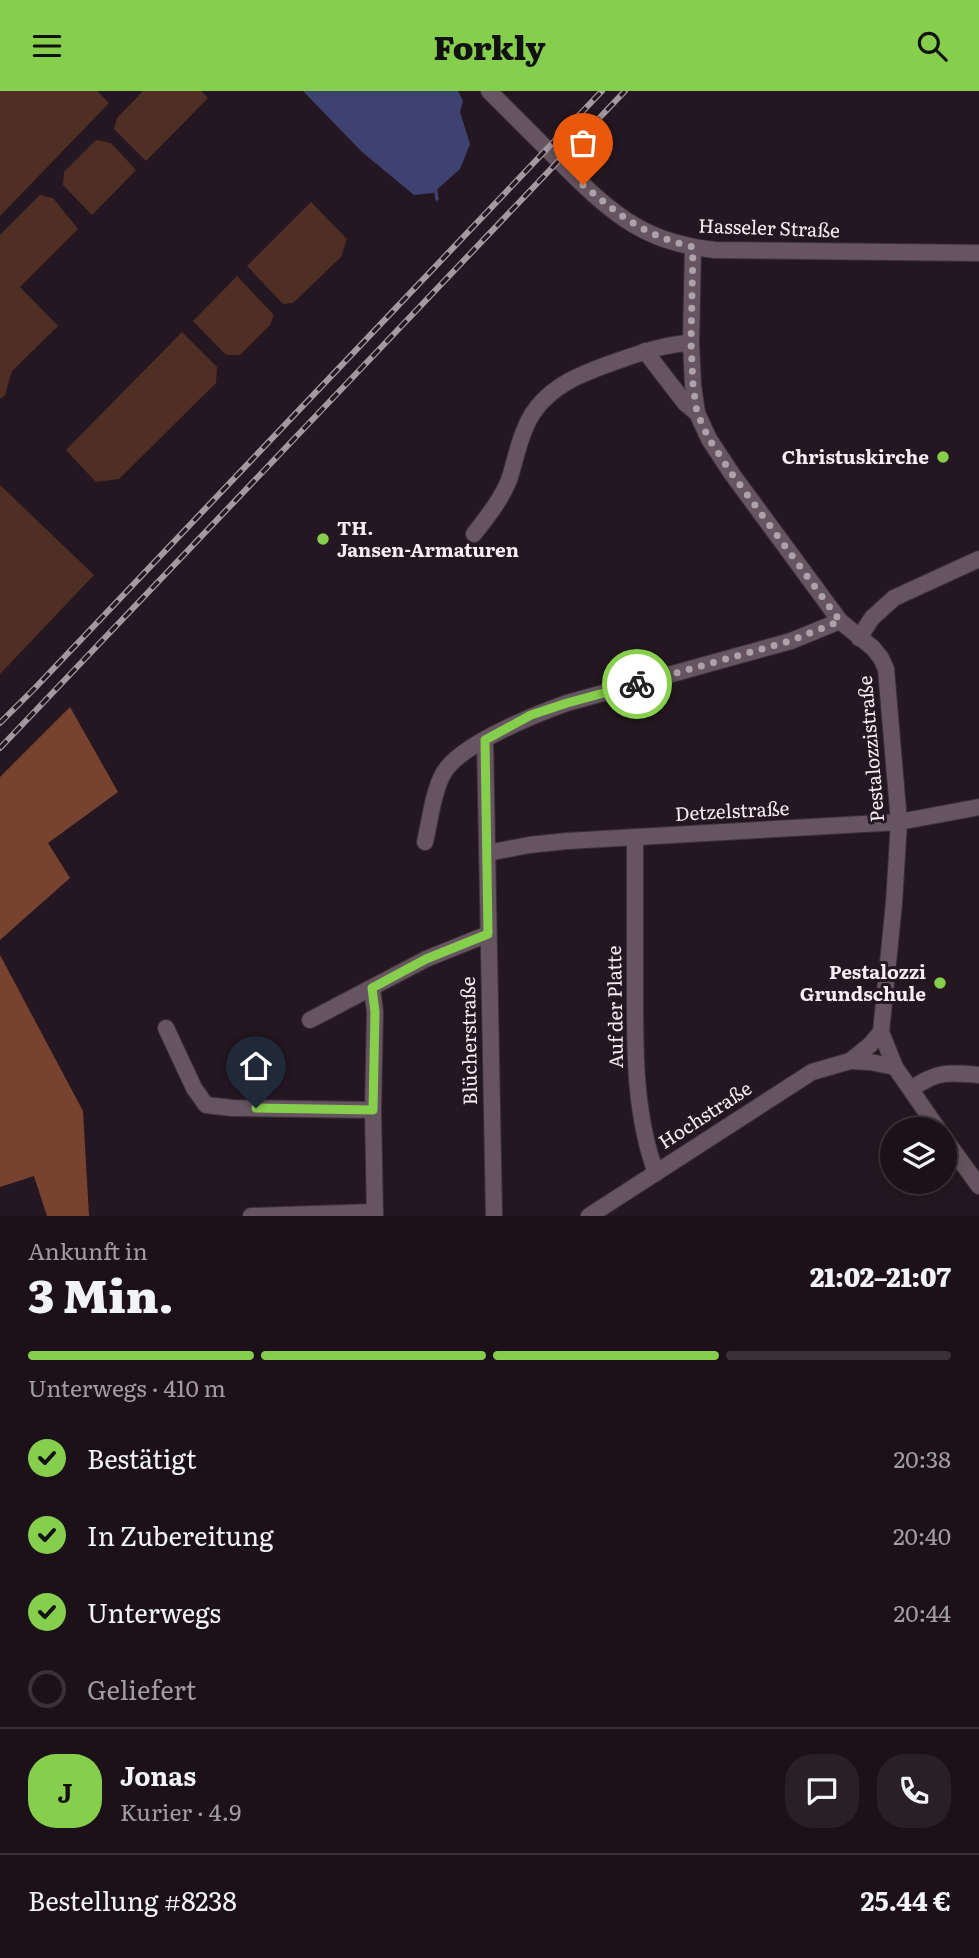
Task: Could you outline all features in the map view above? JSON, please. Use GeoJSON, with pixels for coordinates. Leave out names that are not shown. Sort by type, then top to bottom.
{"type":"FeatureCollection","features":[{"type":"Feature","properties":{"kind":"street","name":"Hasseler Straße"},"geometry":{"type":"LineString","coordinates":[[489,91],[583,185],[632,224],[652,234],[693,247],[744,251],[979,253]]}},
{"type":"Feature","properties":{"kind":"street","name":"Pestalozzistraße"},"geometry":{"type":"LineString","coordinates":[[693,247],[691,343],[697,413],[709,439],[732,474],[840,621],[873,648],[886,669],[899,822],[881,1032],[895,1067],[930,1117]]}},
{"type":"Feature","properties":{"kind":"street"},"geometry":{"type":"LineString","coordinates":[[474,534],[498,502],[508,482],[524,429],[542,401],[582,373],[660,346],[691,343]]}},
{"type":"Feature","properties":{"kind":"street","name":"Pestalozzistraße"},"geometry":{"type":"LineString","coordinates":[[645,351],[685,403],[697,413]]}},
{"type":"Feature","properties":{"kind":"street"},"geometry":{"type":"LineString","coordinates":[[859,638],[872,618],[894,598],[979,559]]}},
{"type":"Feature","properties":{"kind":"street"},"geometry":{"type":"LineString","coordinates":[[425,842],[442,775],[452,761],[531,715],[790,641],[840,621]]}},
{"type":"Feature","properties":{"kind":"street","name":"Blücherstraße"},"geometry":{"type":"LineString","coordinates":[[485,740],[494,1216]]}},
{"type":"Feature","properties":{"kind":"street","name":"Detzelstraße"},"geometry":{"type":"LineString","coordinates":[[488,853],[554,842],[899,822],[979,807]]}},
{"type":"Feature","properties":{"kind":"street","name":"Auf der Platte"},"geometry":{"type":"LineString","coordinates":[[635,838],[637,1094],[649,1154],[656,1173]]}},
{"type":"Feature","properties":{"kind":"street"},"geometry":{"type":"LineString","coordinates":[[310,1020],[426,959],[488,934]]}},
{"type":"Feature","properties":{"kind":"street"},"geometry":{"type":"LineString","coordinates":[[251,1216],[375,1214],[375,1012],[372,988]]}},
{"type":"Feature","properties":{"kind":"street"},"geometry":{"type":"LineString","coordinates":[[166,1028],[194,1088],[206,1105],[232,1108],[373,1110]]}},
{"type":"Feature","properties":{"kind":"street","name":"Hochstraße"},"geometry":{"type":"LineString","coordinates":[[850,1061],[881,1032]]}},
{"type":"Feature","properties":{"kind":"street","name":"Hochstraße"},"geometry":{"type":"LineString","coordinates":[[589,1216],[611,1210],[656,1173],[812,1072],[850,1061],[895,1067]]}},
{"type":"Feature","properties":{"kind":"street"},"geometry":{"type":"LineString","coordinates":[[911,1089],[927,1078],[942,1074],[979,1075]]}},
{"type":"Feature","properties":{"kind":"street"},"geometry":{"type":"LineString","coordinates":[[957,1156],[979,1186]]}},
{"type":"Feature","properties":{"kind":"shaded area"},"geometry":{"type":"Polygon","coordinates":[[[0,91],[97,91],[109,103],[0,216],[0,91]]]}},
{"type":"Feature","properties":{"kind":"shaded area"},"geometry":{"type":"Polygon","coordinates":[[[143,91],[201,91],[208,98],[146,161],[114,129],[117,118],[143,91]]]}},
{"type":"Feature","properties":{"kind":"shaded area"},"geometry":{"type":"Polygon","coordinates":[[[96,140],[111,143],[136,170],[92,215],[63,185],[64,172],[96,140]]]}},
{"type":"Feature","properties":{"kind":"shaded area"},"geometry":{"type":"Polygon","coordinates":[[[40,195],[53,198],[78,229],[20,287],[58,326],[12,371],[5,395],[0,399],[0,235],[40,195]]]}},
{"type":"Feature","properties":{"kind":"shaded area"},"geometry":{"type":"Polygon","coordinates":[[[311,202],[347,239],[341,257],[293,303],[283,304],[247,266],[311,202]]]}},
{"type":"Feature","properties":{"kind":"shaded area"},"geometry":{"type":"Polygon","coordinates":[[[237,276],[274,315],[270,325],[240,355],[226,355],[193,321],[237,276]]]}},
{"type":"Feature","properties":{"kind":"shaded area"},"geometry":{"type":"Polygon","coordinates":[[[182,332],[217,367],[216,383],[119,479],[96,482],[66,450],[182,332]]]}},
{"type":"Feature","properties":{"kind":"shaded area"},"geometry":{"type":"Polygon","coordinates":[[[0,485],[94,575],[0,674],[0,485]]]}},
{"type":"Feature","properties":{"kind":"shaded area"},"geometry":{"type":"Polygon","coordinates":[[[70,707],[118,792],[48,843],[70,878],[0,940],[0,777],[70,707]]]}},
{"type":"Feature","properties":{"kind":"shaded area"},"geometry":{"type":"Polygon","coordinates":[[[0,955],[83,1111],[89,1216],[47,1216],[34,1176],[0,1187],[0,955]]]}},
{"type":"Feature","properties":{"kind":"water"},"geometry":{"type":"Polygon","coordinates":[[[303,91],[458,91],[463,101],[460,112],[470,144],[460,169],[433,193],[414,195],[362,152],[303,91]]]}},
{"type":"Feature","properties":{"kind":"waterway"},"geometry":{"type":"LineString","coordinates":[[435,187],[437,199]]}},
{"type":"Feature","properties":{"kind":"railway"},"geometry":{"type":"LineString","coordinates":[[0,723],[602,91]]}},
{"type":"Feature","properties":{"kind":"railway"},"geometry":{"type":"LineString","coordinates":[[0,748],[625,91]]}},
{"type":"Feature","properties":{"kind":"way so far"},"geometry":{"type":"LineString","coordinates":[[583,185],[632,224],[671,242],[693,247],[691,343],[697,413],[709,439],[732,474],[840,621],[790,641],[637,684]]}},
{"type":"Feature","properties":{"kind":"place","name":"Christuskirche"},"geometry":{"type":"Point","coordinates":[943,457]}},
{"type":"Feature","properties":{"kind":"place","name":"TH. Jansen-Armaturen"},"geometry":{"type":"Point","coordinates":[323,539]}},
{"type":"Feature","properties":{"kind":"place","name":"Pestalozzi Grundschule"},"geometry":{"type":"Point","coordinates":[940,983]}},
{"type":"Feature","properties":{"kind":"route"},"geometry":{"type":"LineString","coordinates":[[256,1108],[373,1110],[375,1012],[372,988],[426,959],[488,934],[485,740],[531,715],[637,684]]}}]}
